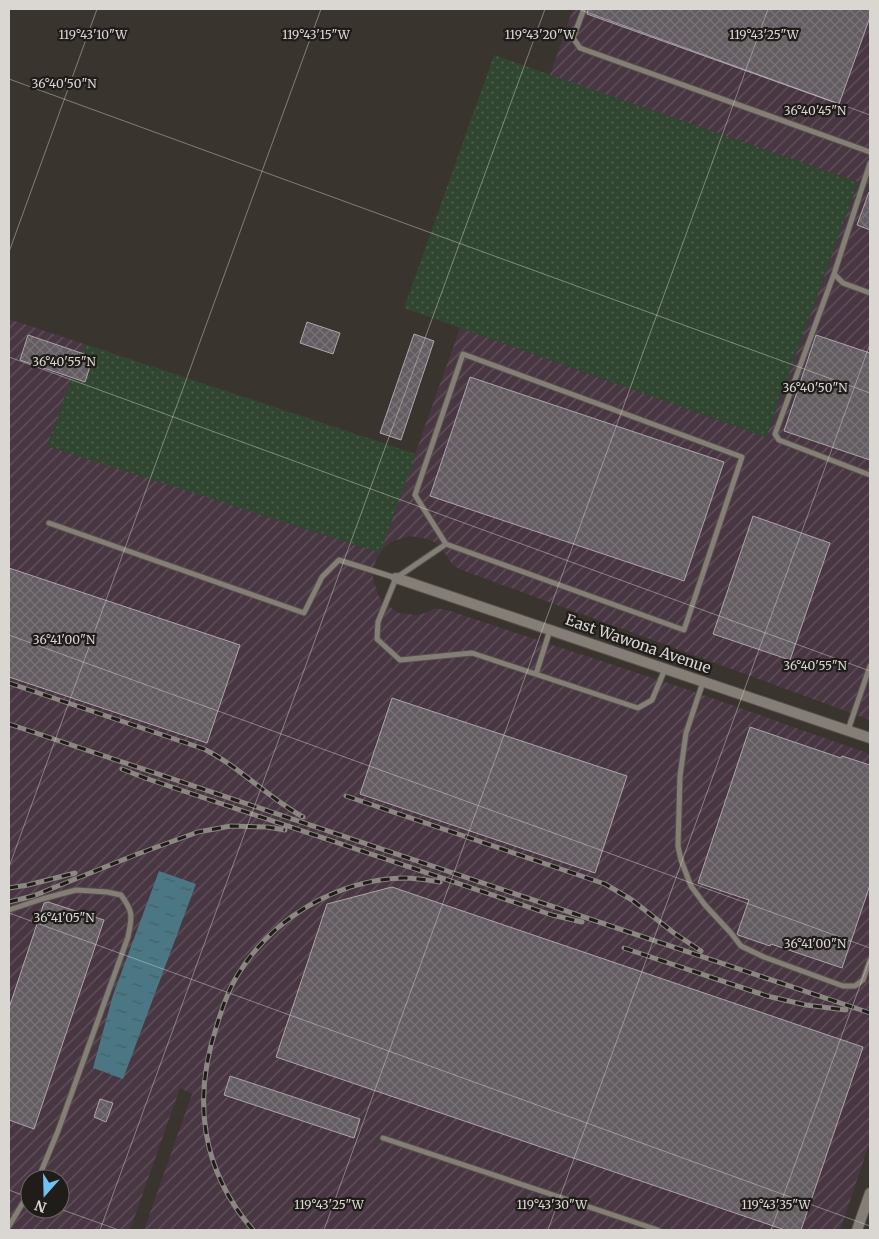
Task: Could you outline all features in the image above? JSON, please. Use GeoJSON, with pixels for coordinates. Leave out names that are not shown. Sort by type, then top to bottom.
{"type":"FeatureCollection","features":[{"type":"Feature","properties":{"kind":"street","name":"East Wawona Avenue"},"geometry":{"type":"LineString","coordinates":[[396,578],[870,738]]}},
{"type":"Feature","properties":{"kind":"street"},"geometry":{"type":"LineString","coordinates":[[857,1230],[870,1193]]}},
{"type":"Feature","properties":{"kind":"lane"},"geometry":{"type":"LineString","coordinates":[[584,9],[574,38],[580,48],[870,152]]}},
{"type":"Feature","properties":{"kind":"lane"},"geometry":{"type":"LineString","coordinates":[[870,163],[834,274],[775,434],[779,440],[870,475]]}},
{"type":"Feature","properties":{"kind":"lane"},"geometry":{"type":"LineString","coordinates":[[834,274],[843,283],[870,293]]}},
{"type":"Feature","properties":{"kind":"lane"},"geometry":{"type":"LineString","coordinates":[[463,354],[742,457],[684,630],[446,544],[415,495],[463,354]]}},
{"type":"Feature","properties":{"kind":"lane"},"geometry":{"type":"LineString","coordinates":[[50,522],[304,613],[322,577],[339,560],[396,578]]}},
{"type":"Feature","properties":{"kind":"lane"},"geometry":{"type":"LineString","coordinates":[[446,544],[396,578],[378,622],[377,639],[400,660],[472,653],[638,708],[652,700],[665,668]]}},
{"type":"Feature","properties":{"kind":"lane"},"geometry":{"type":"LineString","coordinates":[[536,674],[550,630]]}},
{"type":"Feature","properties":{"kind":"lane"},"geometry":{"type":"LineString","coordinates":[[848,730],[870,666]]}},
{"type":"Feature","properties":{"kind":"lane"},"geometry":{"type":"LineString","coordinates":[[703,681],[686,733],[680,776],[678,846],[691,886],[741,946],[764,958],[843,986],[855,986],[863,980],[870,960]]}},
{"type":"Feature","properties":{"kind":"lane"},"geometry":{"type":"LineString","coordinates":[[9,910],[76,890],[121,895],[130,909],[131,920],[128,937],[42,1169]]}},
{"type":"Feature","properties":{"kind":"lane"},"geometry":{"type":"LineString","coordinates":[[383,1138],[658,1230]]}},
{"type":"Feature","properties":{"kind":"lane"},"geometry":{"type":"LineString","coordinates":[[9,1226],[20,1208]]}},
{"type":"Feature","properties":{"kind":"shaded area"},"geometry":{"type":"Polygon","coordinates":[[[573,9],[870,9],[870,720],[459,569],[452,564],[436,543],[428,539],[410,536],[393,541],[380,553],[373,569],[373,578],[378,595],[383,602],[398,613],[416,615],[433,609],[450,611],[683,688],[870,754],[870,1142],[840,1230],[144,1230],[192,1094],[180,1088],[130,1230],[9,1230],[9,319],[84,344],[47,446],[380,552],[460,328],[766,437],[858,182],[550,75],[573,9]]]}},
{"type":"Feature","properties":{"kind":"green space"},"geometry":{"type":"Polygon","coordinates":[[[494,55],[858,182],[766,437],[404,308],[494,55]]]}},
{"type":"Feature","properties":{"kind":"green space"},"geometry":{"type":"Polygon","coordinates":[[[84,344],[416,454],[380,553],[47,446],[84,344]]]}},
{"type":"Feature","properties":{"kind":"water"},"geometry":{"type":"Polygon","coordinates":[[[159,871],[196,884],[123,1079],[93,1068],[113,995],[159,871]]]}},
{"type":"Feature","properties":{"kind":"building"},"geometry":{"type":"Polygon","coordinates":[[[588,9],[870,9],[870,17],[839,104],[587,14],[588,9]]]}},
{"type":"Feature","properties":{"kind":"building"},"geometry":{"type":"Polygon","coordinates":[[[870,192],[870,230],[857,225],[870,192]]]}},
{"type":"Feature","properties":{"kind":"building"},"geometry":{"type":"Polygon","coordinates":[[[307,322],[340,333],[333,354],[300,343],[307,322]]]}},
{"type":"Feature","properties":{"kind":"building"},"geometry":{"type":"Polygon","coordinates":[[[414,334],[434,341],[401,440],[380,433],[414,334]]]}},
{"type":"Feature","properties":{"kind":"building"},"geometry":{"type":"Polygon","coordinates":[[[28,335],[93,357],[85,382],[20,360],[28,335]]]}},
{"type":"Feature","properties":{"kind":"building"},"geometry":{"type":"Polygon","coordinates":[[[816,335],[870,353],[870,460],[784,431],[816,335]]]}},
{"type":"Feature","properties":{"kind":"building"},"geometry":{"type":"Polygon","coordinates":[[[470,377],[724,462],[684,581],[430,496],[470,377]]]}},
{"type":"Feature","properties":{"kind":"building"},"geometry":{"type":"Polygon","coordinates":[[[753,516],[830,543],[790,660],[713,634],[753,516]]]}},
{"type":"Feature","properties":{"kind":"building"},"geometry":{"type":"Polygon","coordinates":[[[9,568],[240,645],[207,743],[9,677],[9,568]]]}},
{"type":"Feature","properties":{"kind":"building"},"geometry":{"type":"Polygon","coordinates":[[[392,698],[627,776],[595,873],[360,794],[392,698]]]}},
{"type":"Feature","properties":{"kind":"building"},"geometry":{"type":"Polygon","coordinates":[[[750,727],[841,758],[842,756],[870,765],[870,885],[842,968],[738,935],[749,900],[698,883],[750,727]]]}},
{"type":"Feature","properties":{"kind":"building"},"geometry":{"type":"Polygon","coordinates":[[[392,887],[863,1047],[801,1230],[785,1230],[276,1057],[327,904],[392,887]]]}},
{"type":"Feature","properties":{"kind":"building"},"geometry":{"type":"Polygon","coordinates":[[[48,902],[104,920],[34,1129],[9,1120],[9,1008],[44,903],[48,902]]]}},
{"type":"Feature","properties":{"kind":"building"},"geometry":{"type":"Polygon","coordinates":[[[230,1076],[360,1119],[354,1138],[224,1095],[230,1076]]]}},
{"type":"Feature","properties":{"kind":"building"},"geometry":{"type":"Polygon","coordinates":[[[100,1099],[113,1103],[106,1122],[94,1117],[100,1099]]]}},
{"type":"Feature","properties":{"kind":"railway"},"geometry":{"type":"LineString","coordinates":[[9,683],[204,749],[230,764],[277,800],[303,817]]}},
{"type":"Feature","properties":{"kind":"railway"},"geometry":{"type":"LineString","coordinates":[[9,724],[870,1013]]}},
{"type":"Feature","properties":{"kind":"railway"},"geometry":{"type":"LineString","coordinates":[[122,769],[552,915],[582,922]]}},
{"type":"Feature","properties":{"kind":"railway"},"geometry":{"type":"LineString","coordinates":[[346,796],[605,884],[632,900],[674,933],[701,951]]}},
{"type":"Feature","properties":{"kind":"railway"},"geometry":{"type":"LineString","coordinates":[[9,902],[33,896],[198,832],[231,826],[267,827],[285,830]]}},
{"type":"Feature","properties":{"kind":"railway"},"geometry":{"type":"LineString","coordinates":[[9,888],[75,873]]}},
{"type":"Feature","properties":{"kind":"railway"},"geometry":{"type":"LineString","coordinates":[[253,1230],[235,1207],[222,1183],[212,1158],[206,1133],[204,1107],[209,1053],[221,1012],[237,976],[251,956],[287,920],[308,906],[330,895],[378,880],[408,878],[440,882]]}},
{"type":"Feature","properties":{"kind":"railway"},"geometry":{"type":"LineString","coordinates":[[624,948],[767,996],[806,1005],[846,1010]]}}]}
